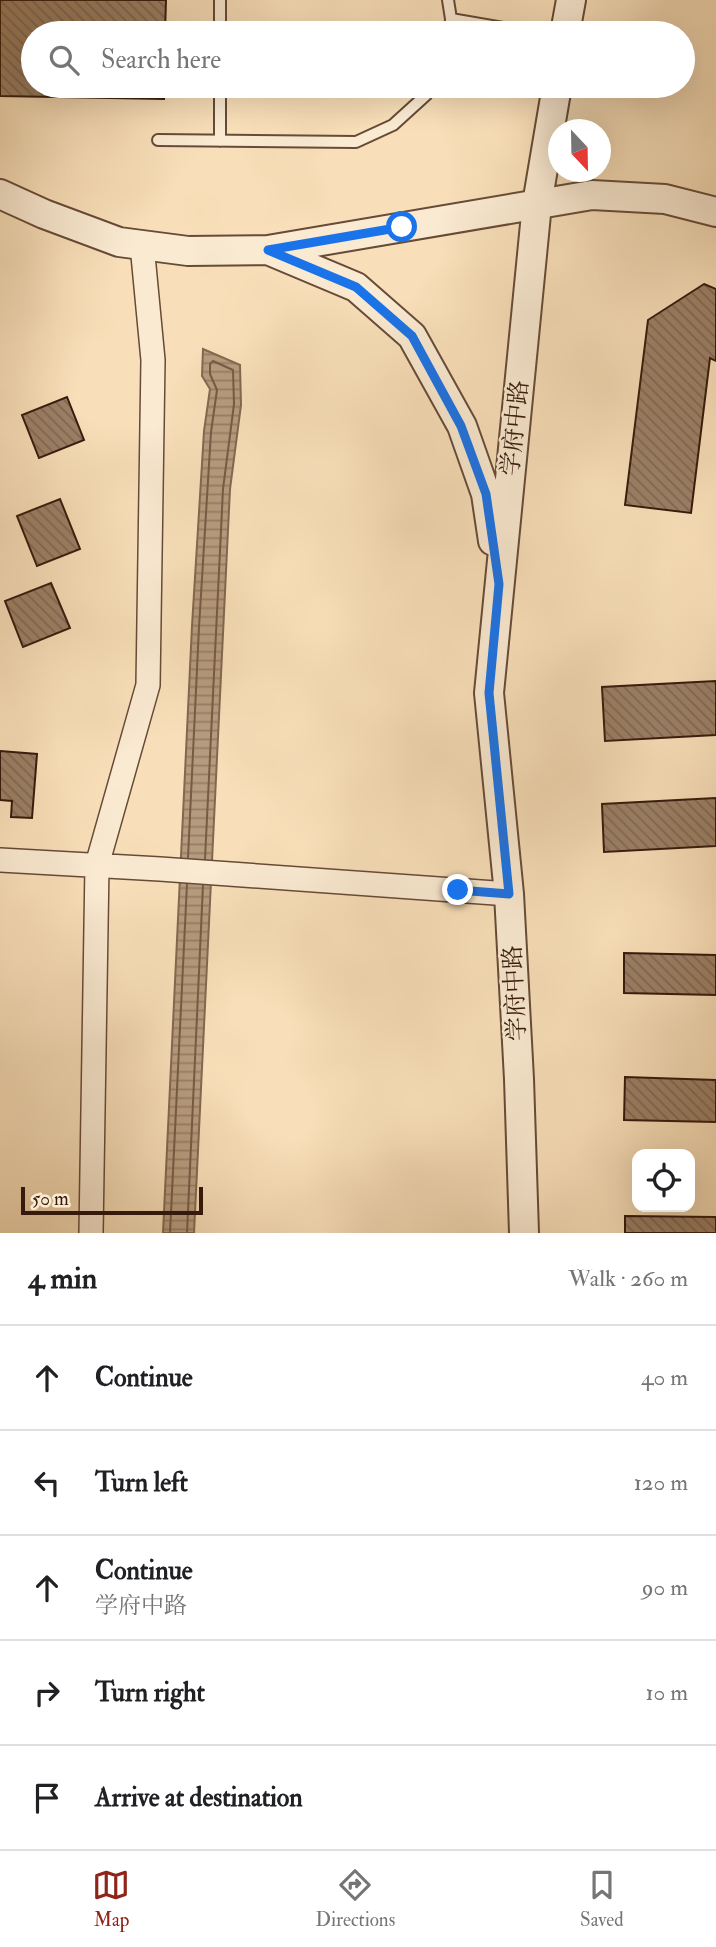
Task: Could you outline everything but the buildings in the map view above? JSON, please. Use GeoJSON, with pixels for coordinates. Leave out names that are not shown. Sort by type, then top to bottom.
{"type":"FeatureCollection","features":[{"type":"Feature","properties":{"kind":"street"},"geometry":{"type":"LineString","coordinates":[[567,21],[571,0]]}},
{"type":"Feature","properties":{"kind":"street","name":"学府中路"},"geometry":{"type":"LineString","coordinates":[[524,1233],[509,894],[489,693],[537,204],[554,98]]}},
{"type":"Feature","properties":{"kind":"street"},"geometry":{"type":"LineString","coordinates":[[0,194],[119,242],[188,251],[268,250],[592,195],[665,199],[716,212]]}},
{"type":"Feature","properties":{"kind":"street"},"geometry":{"type":"LineString","coordinates":[[91,1233],[97,865],[148,685],[153,360],[142,245]]}},
{"type":"Feature","properties":{"kind":"street"},"geometry":{"type":"LineString","coordinates":[[268,250],[356,287],[412,336],[461,426],[486,494],[499,584]]}},
{"type":"Feature","properties":{"kind":"street"},"geometry":{"type":"LineString","coordinates":[[0,860],[509,894]]}},
{"type":"Feature","properties":{"kind":"lane"},"geometry":{"type":"LineString","coordinates":[[220,0],[220,21]]}},
{"type":"Feature","properties":{"kind":"lane"},"geometry":{"type":"LineString","coordinates":[[447,0],[451,19],[463,21]]}},
{"type":"Feature","properties":{"kind":"lane"},"geometry":{"type":"LineString","coordinates":[[220,98],[220,141]]}},
{"type":"Feature","properties":{"kind":"lane"},"geometry":{"type":"LineString","coordinates":[[158,140],[356,142],[393,125],[423,98]]}},
{"type":"Feature","properties":{"kind":"water"},"geometry":{"type":"Polygon","coordinates":[[[203,349],[240,365],[241,405],[230,489],[194,1233],[163,1233],[192,626],[204,431],[210,389],[202,376],[203,349]]]}},
{"type":"Feature","properties":{"kind":"route"},"geometry":{"type":"LineString","coordinates":[[402,227],[268,250],[356,287],[412,336],[461,426],[486,494],[499,584],[489,693],[509,894],[458,890]]}}]}
